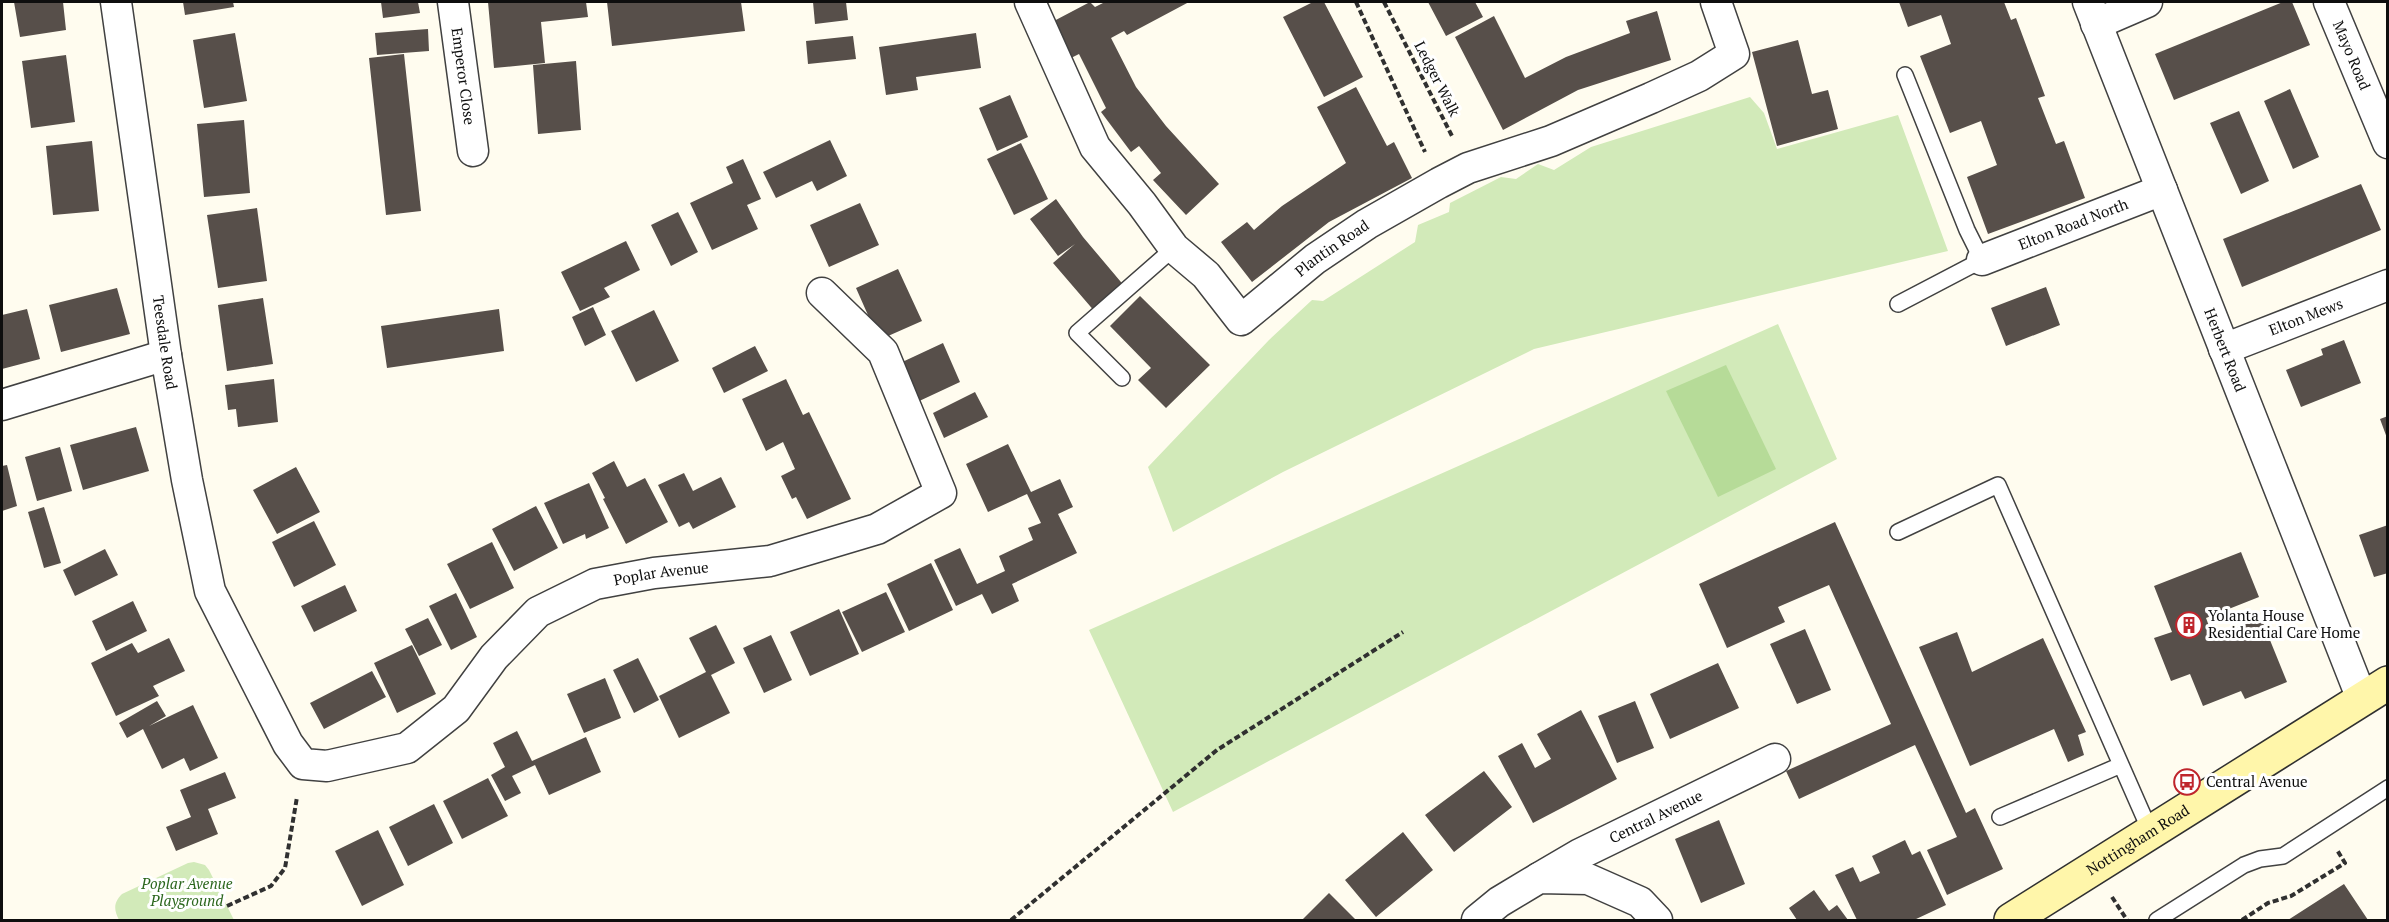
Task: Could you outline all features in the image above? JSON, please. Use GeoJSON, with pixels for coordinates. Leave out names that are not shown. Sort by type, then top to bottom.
{"type":"FeatureCollection","features":[{"type":"Feature","properties":{"kind":"main road","name":"Nottingham Road"},"geometry":{"type":"LineString","coordinates":[[2011,921],[2375,691]]}},
{"type":"Feature","properties":{"kind":"street","name":"Teesdale Road"},"geometry":{"type":"LineString","coordinates":[[116,2],[166,355],[187,480],[210,591],[288,744],[303,764]]}},
{"type":"Feature","properties":{"kind":"street","name":"Emperor Close"},"geometry":{"type":"LineString","coordinates":[[453,2],[473,151]]}},
{"type":"Feature","properties":{"kind":"street","name":"Plantin Road"},"geometry":{"type":"LineString","coordinates":[[1030,2],[1095,147],[1142,204],[1174,248],[1206,275],[1241,321],[1315,258],[1367,224],[1439,183],[1468,168],[1551,141],[1651,98],[1698,76],[1734,54],[1716,2]]}},
{"type":"Feature","properties":{"kind":"street"},"geometry":{"type":"LineString","coordinates":[[2092,13],[2147,2]]}},
{"type":"Feature","properties":{"kind":"street","name":"Mayo Road"},"geometry":{"type":"LineString","coordinates":[[2329,2],[2380,105],[2388,143]]}},
{"type":"Feature","properties":{"kind":"street","name":"Herbert Road"},"geometry":{"type":"LineString","coordinates":[[2092,13],[2224,349],[2375,691]]}},
{"type":"Feature","properties":{"kind":"street","name":"Elton Road North"},"geometry":{"type":"LineString","coordinates":[[1982,260],[2162,190]]}},
{"type":"Feature","properties":{"kind":"street","name":"Elton Mews"},"geometry":{"type":"LineString","coordinates":[[2224,349],[2388,285]]}},
{"type":"Feature","properties":{"kind":"street","name":"Poplar Avenue"},"geometry":{"type":"LineString","coordinates":[[303,764],[327,766],[407,748],[456,709],[494,657],[538,612],[595,584],[654,573],[770,561],[876,529],[941,493],[883,352],[822,292]]}},
{"type":"Feature","properties":{"kind":"street"},"geometry":{"type":"LineString","coordinates":[[2,405],[166,355]]}},
{"type":"Feature","properties":{"kind":"street","name":"Central Avenue"},"geometry":{"type":"LineString","coordinates":[[1477,921],[1499,902],[1580,854],[1775,759]]}},
{"type":"Feature","properties":{"kind":"street"},"geometry":{"type":"LineString","coordinates":[[1539,878],[1588,879],[1640,902],[1657,921]]}},
{"type":"Feature","properties":{"kind":"lane"},"geometry":{"type":"LineString","coordinates":[[1898,304],[1982,260],[1967,230],[1905,75]]}},
{"type":"Feature","properties":{"kind":"lane"},"geometry":{"type":"LineString","coordinates":[[1122,378],[1077,333],[1174,248]]}},
{"type":"Feature","properties":{"kind":"lane"},"geometry":{"type":"LineString","coordinates":[[1898,532],[1998,485],[2151,833]]}},
{"type":"Feature","properties":{"kind":"lane"},"geometry":{"type":"LineString","coordinates":[[2000,817],[2121,765]]}},
{"type":"Feature","properties":{"kind":"lane"},"geometry":{"type":"LineString","coordinates":[[2157,921],[2244,865],[2260,859],[2283,856],[2388,788]]}},
{"type":"Feature","properties":{"kind":"path"},"geometry":{"type":"LineString","coordinates":[[1356,2],[1439,183]]}},
{"type":"Feature","properties":{"kind":"path","name":"Ledger Walk"},"geometry":{"type":"LineString","coordinates":[[1384,2],[1468,168]]}},
{"type":"Feature","properties":{"kind":"path"},"geometry":{"type":"LineString","coordinates":[[1011,921],[1217,750],[1403,632]]}},
{"type":"Feature","properties":{"kind":"path"},"geometry":{"type":"LineString","coordinates":[[227,906],[271,886],[285,868],[303,764]]}},
{"type":"Feature","properties":{"kind":"path"},"geometry":{"type":"LineString","coordinates":[[2242,921],[2268,903],[2291,896],[2345,863],[2324,829]]}},
{"type":"Feature","properties":{"kind":"path"},"geometry":{"type":"LineString","coordinates":[[2112,897],[2127,921]]}},
{"type":"Feature","properties":{"kind":"green space"},"geometry":{"type":"Polygon","coordinates":[[[1750,97],[1764,113],[1777,149],[1898,115],[1948,251],[1534,349],[1283,472],[1173,532],[1148,467],[1269,340],[1312,300],[1323,301],[1415,242],[1418,225],[1449,212],[1450,203],[1501,177],[1516,179],[1538,164],[1554,170],[1591,147],[1750,97]]]}},
{"type":"Feature","properties":{"kind":"green space"},"geometry":{"type":"Polygon","coordinates":[[[1778,324],[1837,459],[1173,812],[1089,630],[1778,324]]]}},
{"type":"Feature","properties":{"kind":"green space"},"geometry":{"type":"Polygon","coordinates":[[[1726,365],[1776,469],[1718,497],[1666,391],[1726,365]]]}},
{"type":"Feature","properties":{"kind":"green space","name":"Poplar Avenue Playground"},"geometry":{"type":"Polygon","coordinates":[[[194,862],[205,865],[209,870],[234,920],[119,920],[115,907],[122,894],[194,862]]]}},
{"type":"Feature","properties":{"kind":"building"},"geometry":{"type":"Polygon","coordinates":[[[14,2],[63,2],[66,30],[20,37],[14,2]]]}},
{"type":"Feature","properties":{"kind":"building"},"geometry":{"type":"Polygon","coordinates":[[[183,2],[233,2],[234,7],[185,15],[183,2]]]}},
{"type":"Feature","properties":{"kind":"building"},"geometry":{"type":"Polygon","coordinates":[[[381,2],[418,2],[420,13],[383,18],[381,2]]]}},
{"type":"Feature","properties":{"kind":"building"},"geometry":{"type":"Polygon","coordinates":[[[488,2],[586,2],[588,17],[541,22],[545,63],[494,68],[488,2]]]}},
{"type":"Feature","properties":{"kind":"building"},"geometry":{"type":"Polygon","coordinates":[[[607,2],[741,2],[745,31],[612,46],[607,2]]]}},
{"type":"Feature","properties":{"kind":"building"},"geometry":{"type":"Polygon","coordinates":[[[813,2],[846,2],[848,20],[815,24],[813,2]]]}},
{"type":"Feature","properties":{"kind":"building"},"geometry":{"type":"Polygon","coordinates":[[[1090,2],[1095,7],[1105,2],[1189,2],[1127,35],[1124,31],[1111,38],[1136,87],[1166,126],[1219,184],[1186,215],[1153,180],[1161,173],[1139,146],[1131,152],[1101,112],[1106,108],[1079,54],[1071,58],[1052,22],[1090,2]]]}},
{"type":"Feature","properties":{"kind":"building"},"geometry":{"type":"Polygon","coordinates":[[[1313,2],[1324,2],[1363,77],[1324,97],[1283,17],[1313,2]]]}},
{"type":"Feature","properties":{"kind":"building"},"geometry":{"type":"Polygon","coordinates":[[[1428,2],[1475,2],[1483,17],[1446,36],[1428,2]]]}},
{"type":"Feature","properties":{"kind":"building"},"geometry":{"type":"Polygon","coordinates":[[[1899,2],[2004,2],[2011,20],[2016,18],[2045,96],[2038,98],[2056,144],[2064,141],[2085,198],[1988,234],[1967,177],[1997,165],[1981,121],[1950,133],[1920,56],[1951,44],[1941,15],[1908,27],[1899,2]]]}},
{"type":"Feature","properties":{"kind":"building"},"geometry":{"type":"Polygon","coordinates":[[[2283,2],[2292,2],[2310,45],[2174,100],[2155,54],[2283,2]]]}},
{"type":"Feature","properties":{"kind":"building"},"geometry":{"type":"Polygon","coordinates":[[[1657,11],[1671,60],[1578,90],[1503,130],[1455,37],[1494,16],[1525,78],[1566,57],[1630,33],[1626,21],[1657,11]]]}},
{"type":"Feature","properties":{"kind":"building"},"geometry":{"type":"Polygon","coordinates":[[[428,29],[429,51],[377,55],[375,33],[428,29]]]}},
{"type":"Feature","properties":{"kind":"building"},"geometry":{"type":"Polygon","coordinates":[[[235,33],[247,101],[204,108],[193,40],[235,33]]]}},
{"type":"Feature","properties":{"kind":"building"},"geometry":{"type":"Polygon","coordinates":[[[976,33],[981,68],[916,77],[918,90],[886,95],[879,47],[976,33]]]}},
{"type":"Feature","properties":{"kind":"building"},"geometry":{"type":"Polygon","coordinates":[[[853,36],[856,59],[808,64],[806,41],[853,36]]]}},
{"type":"Feature","properties":{"kind":"building"},"geometry":{"type":"Polygon","coordinates":[[[1798,40],[1812,94],[1828,90],[1838,129],[1777,146],[1752,52],[1798,40]]]}},
{"type":"Feature","properties":{"kind":"building"},"geometry":{"type":"Polygon","coordinates":[[[404,54],[421,211],[386,215],[369,58],[404,54]]]}},
{"type":"Feature","properties":{"kind":"building"},"geometry":{"type":"Polygon","coordinates":[[[66,55],[75,122],[31,128],[22,61],[66,55]]]}},
{"type":"Feature","properties":{"kind":"building"},"geometry":{"type":"Polygon","coordinates":[[[576,61],[581,130],[538,134],[533,65],[576,61]]]}},
{"type":"Feature","properties":{"kind":"building"},"geometry":{"type":"Polygon","coordinates":[[[1356,87],[1387,146],[1394,142],[1412,178],[1329,222],[1252,282],[1221,242],[1247,222],[1254,230],[1282,206],[1346,163],[1317,107],[1356,87]]]}},
{"type":"Feature","properties":{"kind":"building"},"geometry":{"type":"Polygon","coordinates":[[[2290,89],[2319,157],[2293,169],[2264,101],[2290,89]]]}},
{"type":"Feature","properties":{"kind":"building"},"geometry":{"type":"Polygon","coordinates":[[[1010,95],[1028,137],[997,151],[979,108],[1010,95]]]}},
{"type":"Feature","properties":{"kind":"building"},"geometry":{"type":"Polygon","coordinates":[[[2239,111],[2269,181],[2241,194],[2210,123],[2239,111]]]}},
{"type":"Feature","properties":{"kind":"building"},"geometry":{"type":"Polygon","coordinates":[[[244,120],[250,193],[204,197],[197,124],[244,120]]]}},
{"type":"Feature","properties":{"kind":"building"},"geometry":{"type":"Polygon","coordinates":[[[830,140],[847,176],[817,191],[812,181],[776,198],[763,172],[830,140]]]}},
{"type":"Feature","properties":{"kind":"building"},"geometry":{"type":"Polygon","coordinates":[[[92,141],[99,211],[53,215],[46,146],[92,141]]]}},
{"type":"Feature","properties":{"kind":"building"},"geometry":{"type":"Polygon","coordinates":[[[1021,143],[1048,199],[1014,215],[987,159],[1021,143]]]}},
{"type":"Feature","properties":{"kind":"building"},"geometry":{"type":"Polygon","coordinates":[[[743,159],[761,199],[747,205],[758,229],[712,250],[690,203],[733,183],[726,167],[743,159]]]}},
{"type":"Feature","properties":{"kind":"building"},"geometry":{"type":"Polygon","coordinates":[[[2361,184],[2381,230],[2242,287],[2223,239],[2361,184]]]}},
{"type":"Feature","properties":{"kind":"building"},"geometry":{"type":"Polygon","coordinates":[[[1056,199],[1083,237],[1126,288],[1096,313],[1053,263],[1075,244],[1058,256],[1030,219],[1056,199]]]}},
{"type":"Feature","properties":{"kind":"building"},"geometry":{"type":"Polygon","coordinates":[[[860,203],[879,245],[829,267],[810,225],[860,203]]]}},
{"type":"Feature","properties":{"kind":"building"},"geometry":{"type":"Polygon","coordinates":[[[257,208],[267,281],[218,288],[207,215],[257,208]]]}},
{"type":"Feature","properties":{"kind":"building"},"geometry":{"type":"Polygon","coordinates":[[[678,212],[698,252],[671,266],[651,225],[678,212]]]}},
{"type":"Feature","properties":{"kind":"building"},"geometry":{"type":"Polygon","coordinates":[[[626,241],[640,270],[604,288],[610,297],[580,311],[561,272],[626,241]]]}},
{"type":"Feature","properties":{"kind":"building"},"geometry":{"type":"Polygon","coordinates":[[[898,269],[922,321],[879,340],[856,288],[898,269]]]}},
{"type":"Feature","properties":{"kind":"building"},"geometry":{"type":"Polygon","coordinates":[[[2046,287],[2060,325],[2006,346],[1991,308],[2046,287]]]}},
{"type":"Feature","properties":{"kind":"building"},"geometry":{"type":"Polygon","coordinates":[[[117,288],[130,334],[61,352],[49,305],[117,288]]]}},
{"type":"Feature","properties":{"kind":"building"},"geometry":{"type":"Polygon","coordinates":[[[1140,296],[1210,365],[1166,408],[1138,380],[1151,368],[1110,326],[1140,296]]]}},
{"type":"Feature","properties":{"kind":"building"},"geometry":{"type":"Polygon","coordinates":[[[263,298],[273,364],[227,371],[218,305],[263,298]]]}},
{"type":"Feature","properties":{"kind":"building"},"geometry":{"type":"Polygon","coordinates":[[[593,307],[606,335],[585,346],[572,317],[593,307]]]}},
{"type":"Feature","properties":{"kind":"building"},"geometry":{"type":"Polygon","coordinates":[[[27,309],[40,359],[2,369],[2,315],[27,309]]]}},
{"type":"Feature","properties":{"kind":"building"},"geometry":{"type":"Polygon","coordinates":[[[499,309],[504,351],[387,368],[381,326],[499,309]]]}},
{"type":"Feature","properties":{"kind":"building"},"geometry":{"type":"Polygon","coordinates":[[[654,310],[679,361],[636,382],[611,331],[654,310]]]}},
{"type":"Feature","properties":{"kind":"building"},"geometry":{"type":"Polygon","coordinates":[[[2344,340],[2361,383],[2301,407],[2286,370],[2323,355],[2321,349],[2344,340]]]}},
{"type":"Feature","properties":{"kind":"building"},"geometry":{"type":"Polygon","coordinates":[[[943,343],[960,382],[915,403],[898,364],[943,343]]]}},
{"type":"Feature","properties":{"kind":"building"},"geometry":{"type":"Polygon","coordinates":[[[755,346],[768,371],[724,393],[712,368],[755,346]]]}},
{"type":"Feature","properties":{"kind":"building"},"geometry":{"type":"Polygon","coordinates":[[[274,379],[278,422],[238,427],[236,409],[228,410],[225,385],[274,379]]]}},
{"type":"Feature","properties":{"kind":"building"},"geometry":{"type":"Polygon","coordinates":[[[786,379],[803,415],[809,412],[851,499],[807,519],[796,497],[792,499],[781,476],[795,469],[783,442],[766,451],[742,399],[786,379]]]}},
{"type":"Feature","properties":{"kind":"building"},"geometry":{"type":"Polygon","coordinates":[[[975,392],[988,417],[944,438],[933,413],[975,392]]]}},
{"type":"Feature","properties":{"kind":"building"},"geometry":{"type":"Polygon","coordinates":[[[2388,416],[2388,438],[2387,438],[2380,419],[2388,416]]]}},
{"type":"Feature","properties":{"kind":"building"},"geometry":{"type":"Polygon","coordinates":[[[136,427],[149,471],[83,490],[70,445],[136,427]]]}},
{"type":"Feature","properties":{"kind":"building"},"geometry":{"type":"Polygon","coordinates":[[[1008,444],[1031,492],[1060,479],[1073,507],[1058,514],[1077,553],[1012,584],[1019,601],[992,614],[982,594],[956,606],[934,560],[960,548],[977,584],[1005,571],[999,556],[1033,540],[1028,528],[1041,523],[1027,494],[988,512],[966,464],[1008,444]]]}},
{"type":"Feature","properties":{"kind":"building"},"geometry":{"type":"Polygon","coordinates":[[[60,447],[72,491],[37,501],[25,457],[60,447]]]}},
{"type":"Feature","properties":{"kind":"building"},"geometry":{"type":"Polygon","coordinates":[[[614,461],[627,487],[645,478],[668,522],[626,544],[592,473],[614,461]]]}},
{"type":"Feature","properties":{"kind":"building"},"geometry":{"type":"Polygon","coordinates":[[[7,465],[17,506],[2,511],[2,466],[7,465]]]}},
{"type":"Feature","properties":{"kind":"building"},"geometry":{"type":"Polygon","coordinates":[[[296,467],[320,512],[277,534],[253,490],[296,467]]]}},
{"type":"Feature","properties":{"kind":"building"},"geometry":{"type":"Polygon","coordinates":[[[684,473],[693,491],[721,477],[736,507],[693,529],[689,522],[679,527],[658,485],[684,473]]]}},
{"type":"Feature","properties":{"kind":"building"},"geometry":{"type":"Polygon","coordinates":[[[589,483],[609,528],[586,539],[585,534],[563,544],[544,503],[589,483]]]}},
{"type":"Feature","properties":{"kind":"building"},"geometry":{"type":"Polygon","coordinates":[[[536,506],[558,548],[514,571],[492,529],[536,506]]]}},
{"type":"Feature","properties":{"kind":"building"},"geometry":{"type":"Polygon","coordinates":[[[44,507],[61,563],[44,568],[28,512],[44,507]]]}},
{"type":"Feature","properties":{"kind":"building"},"geometry":{"type":"Polygon","coordinates":[[[314,521],[336,565],[294,587],[272,542],[314,521]]]}},
{"type":"Feature","properties":{"kind":"building"},"geometry":{"type":"Polygon","coordinates":[[[1835,522],[1966,813],[1975,808],[2003,869],[1947,895],[1927,850],[1957,837],[1915,745],[1799,799],[1786,771],[1891,724],[1829,585],[1778,607],[1785,622],[1727,648],[1699,584],[1835,522]]]}},
{"type":"Feature","properties":{"kind":"building"},"geometry":{"type":"Polygon","coordinates":[[[2388,525],[2388,573],[2374,577],[2359,535],[2388,525]]]}},
{"type":"Feature","properties":{"kind":"building"},"geometry":{"type":"Polygon","coordinates":[[[492,542],[514,588],[470,609],[447,564],[492,542]]]}},
{"type":"Feature","properties":{"kind":"building"},"geometry":{"type":"Polygon","coordinates":[[[105,549],[118,575],[75,596],[63,570],[105,549]]]}},
{"type":"Feature","properties":{"kind":"building","name":"Yolanta House Residential Care Home"},"geometry":{"type":"Polygon","coordinates":[[[2241,552],[2259,597],[2206,618],[2213,637],[2261,618],[2287,682],[2245,699],[2241,691],[2203,706],[2190,674],[2171,681],[2154,638],[2172,632],[2154,586],[2241,552]]]}},
{"type":"Feature","properties":{"kind":"building"},"geometry":{"type":"Polygon","coordinates":[[[931,563],[953,610],[909,631],[887,584],[931,563]]]}},
{"type":"Feature","properties":{"kind":"building"},"geometry":{"type":"Polygon","coordinates":[[[345,585],[357,611],[314,632],[301,606],[345,585]]]}},
{"type":"Feature","properties":{"kind":"building"},"geometry":{"type":"Polygon","coordinates":[[[886,592],[905,632],[862,652],[842,612],[886,592]]]}},
{"type":"Feature","properties":{"kind":"building"},"geometry":{"type":"Polygon","coordinates":[[[456,593],[477,637],[451,650],[429,606],[456,593]]]}},
{"type":"Feature","properties":{"kind":"building"},"geometry":{"type":"Polygon","coordinates":[[[133,601],[147,631],[106,651],[92,621],[133,601]]]}},
{"type":"Feature","properties":{"kind":"building"},"geometry":{"type":"Polygon","coordinates":[[[839,609],[859,654],[810,676],[790,632],[839,609]]]}},
{"type":"Feature","properties":{"kind":"building"},"geometry":{"type":"Polygon","coordinates":[[[428,618],[442,645],[419,656],[405,629],[428,618]]]}},
{"type":"Feature","properties":{"kind":"building"},"geometry":{"type":"Polygon","coordinates":[[[716,625],[735,663],[711,675],[730,713],[679,738],[659,696],[706,672],[689,638],[716,625]]]}},
{"type":"Feature","properties":{"kind":"building"},"geometry":{"type":"Polygon","coordinates":[[[1805,629],[1831,690],[1797,704],[1770,644],[1805,629]]]}},
{"type":"Feature","properties":{"kind":"building"},"geometry":{"type":"Polygon","coordinates":[[[1957,632],[1972,672],[2043,638],[2086,732],[2078,735],[2084,755],[2068,762],[2054,729],[1970,766],[1919,647],[1957,632]]]}},
{"type":"Feature","properties":{"kind":"building"},"geometry":{"type":"Polygon","coordinates":[[[771,635],[792,680],[764,693],[743,648],[771,635]]]}},
{"type":"Feature","properties":{"kind":"building"},"geometry":{"type":"Polygon","coordinates":[[[169,638],[185,671],[153,686],[159,696],[116,716],[91,663],[132,643],[138,653],[169,638]]]}},
{"type":"Feature","properties":{"kind":"building"},"geometry":{"type":"Polygon","coordinates":[[[412,645],[436,694],[397,713],[374,663],[412,645]]]}},
{"type":"Feature","properties":{"kind":"building"},"geometry":{"type":"Polygon","coordinates":[[[638,658],[659,700],[634,713],[613,670],[638,658]]]}},
{"type":"Feature","properties":{"kind":"building"},"geometry":{"type":"Polygon","coordinates":[[[1718,663],[1739,708],[1670,739],[1650,694],[1718,663]]]}},
{"type":"Feature","properties":{"kind":"building"},"geometry":{"type":"Polygon","coordinates":[[[372,671],[386,697],[324,729],[310,703],[372,671]]]}},
{"type":"Feature","properties":{"kind":"building"},"geometry":{"type":"Polygon","coordinates":[[[605,678],[621,718],[584,733],[567,694],[605,678]]]}},
{"type":"Feature","properties":{"kind":"building"},"geometry":{"type":"Polygon","coordinates":[[[157,701],[166,716],[149,726],[193,705],[218,758],[190,771],[184,758],[162,769],[143,729],[127,738],[119,723],[157,701]]]}},
{"type":"Feature","properties":{"kind":"building"},"geometry":{"type":"Polygon","coordinates":[[[1635,701],[1654,748],[1617,763],[1598,716],[1635,701]]]}},
{"type":"Feature","properties":{"kind":"building"},"geometry":{"type":"Polygon","coordinates":[[[1581,710],[1617,779],[1533,823],[1498,756],[1522,743],[1535,768],[1551,759],[1537,734],[1581,710]]]}},
{"type":"Feature","properties":{"kind":"building"},"geometry":{"type":"Polygon","coordinates":[[[517,731],[532,761],[586,737],[601,772],[549,795],[535,765],[512,776],[521,793],[505,801],[491,775],[505,767],[493,743],[517,731]]]}},
{"type":"Feature","properties":{"kind":"building"},"geometry":{"type":"Polygon","coordinates":[[[1484,771],[1512,807],[1454,852],[1425,815],[1484,771]]]}},
{"type":"Feature","properties":{"kind":"building"},"geometry":{"type":"Polygon","coordinates":[[[225,772],[236,798],[208,809],[218,834],[176,851],[166,827],[191,817],[180,790],[225,772]]]}},
{"type":"Feature","properties":{"kind":"building"},"geometry":{"type":"Polygon","coordinates":[[[488,778],[508,816],[462,839],[443,801],[488,778]]]}},
{"type":"Feature","properties":{"kind":"building"},"geometry":{"type":"Polygon","coordinates":[[[434,804],[453,843],[408,866],[389,827],[434,804]]]}},
{"type":"Feature","properties":{"kind":"building"},"geometry":{"type":"Polygon","coordinates":[[[1719,820],[1745,884],[1701,903],[1675,839],[1719,820]]]}},
{"type":"Feature","properties":{"kind":"building"},"geometry":{"type":"Polygon","coordinates":[[[378,830],[404,885],[362,906],[335,851],[378,830]]]}},
{"type":"Feature","properties":{"kind":"building"},"geometry":{"type":"Polygon","coordinates":[[[1403,832],[1433,870],[1376,917],[1345,880],[1403,832]]]}},
{"type":"Feature","properties":{"kind":"building"},"geometry":{"type":"Polygon","coordinates":[[[1905,840],[1912,855],[1920,851],[1946,905],[1914,920],[1857,920],[1835,875],[1853,867],[1860,882],[1880,873],[1872,856],[1905,840]]]}},
{"type":"Feature","properties":{"kind":"building"},"geometry":{"type":"Polygon","coordinates":[[[2344,884],[2368,920],[2288,920],[2344,884]]]}},
{"type":"Feature","properties":{"kind":"building"},"geometry":{"type":"Polygon","coordinates":[[[1814,890],[1829,911],[1837,905],[1848,920],[1797,920],[1789,908],[1814,890]]]}},
{"type":"Feature","properties":{"kind":"building"},"geometry":{"type":"Polygon","coordinates":[[[1329,893],[1356,920],[1302,920],[1329,893]]]}},
{"type":"Feature","properties":{"kind":"place","name":"Yolanta House Residential Care Home"},"geometry":{"type":"Point","coordinates":[2189,625]}},
{"type":"Feature","properties":{"kind":"place","name":"Central Avenue"},"geometry":{"type":"Point","coordinates":[2187,782]}}]}
